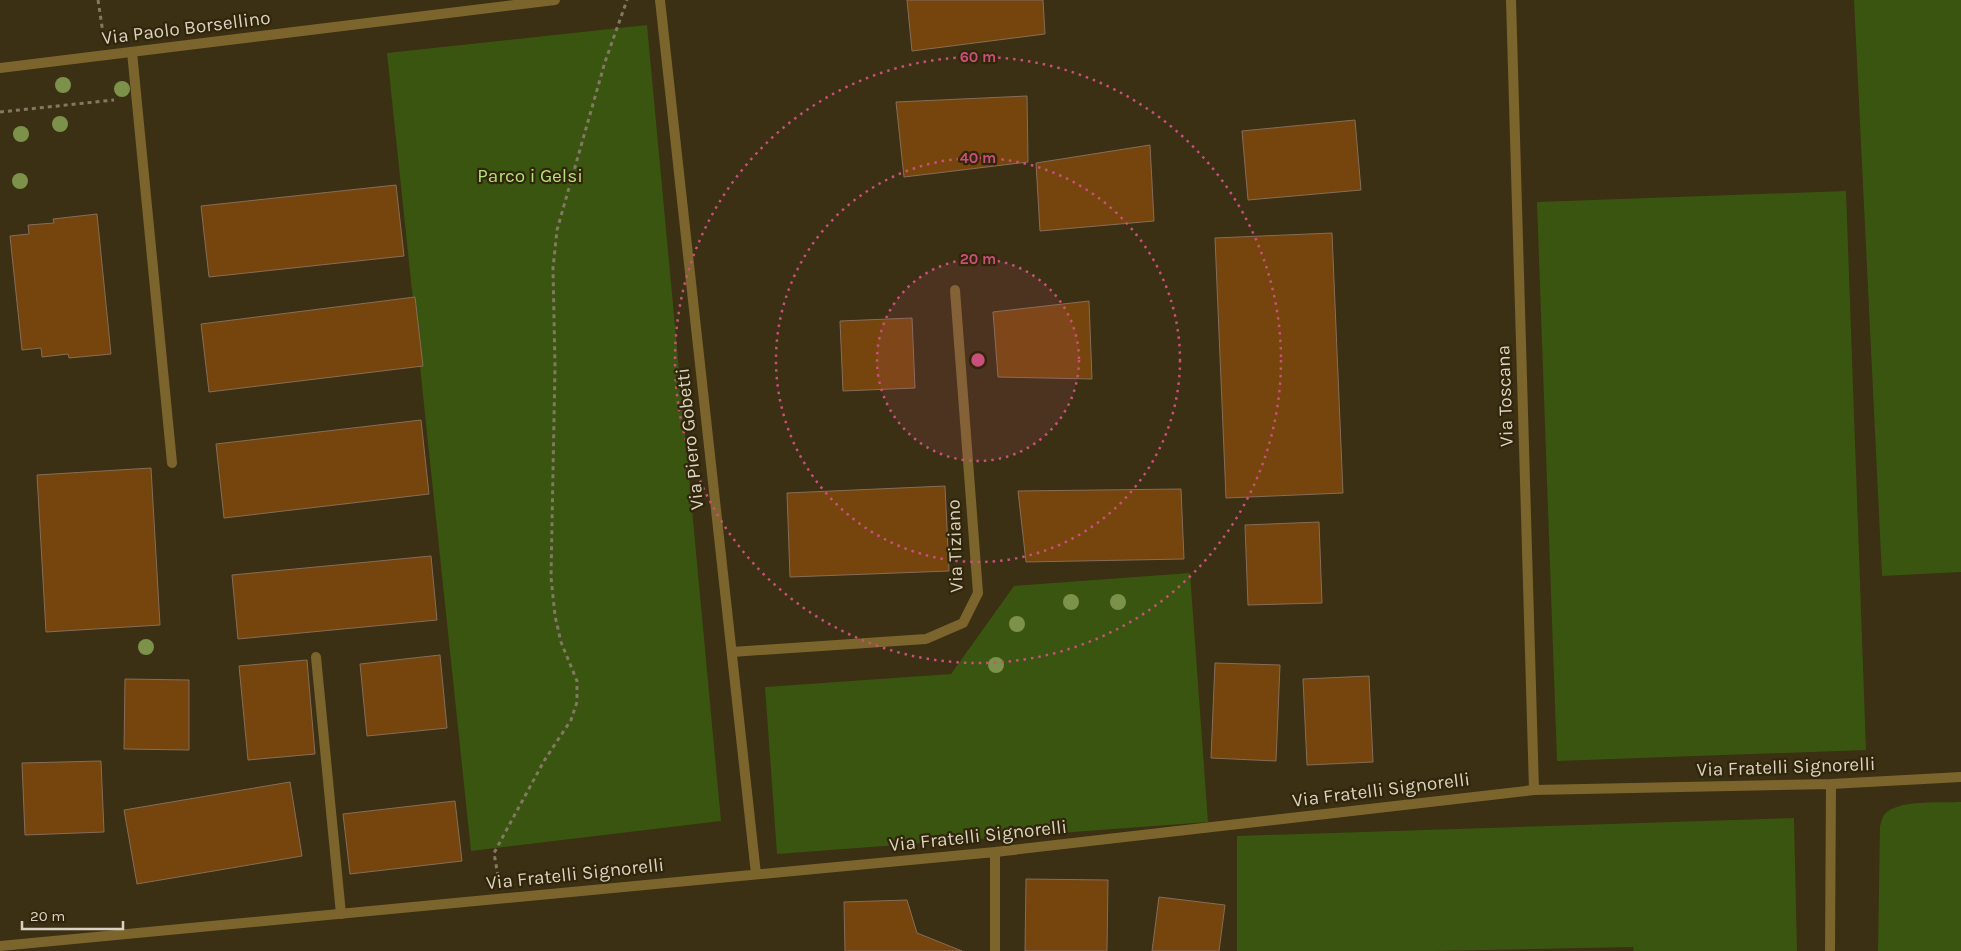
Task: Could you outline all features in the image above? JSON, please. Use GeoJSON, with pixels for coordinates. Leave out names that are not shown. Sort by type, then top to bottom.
{"type":"FeatureCollection","features":[{"type":"Feature","properties":{"kind":"street","name":"Via Paolo Borsellino"},"geometry":{"type":"LineString","coordinates":[[0,68],[555,0]]}},
{"type":"Feature","properties":{"kind":"street","name":"Via Piero Gobetti"},"geometry":{"type":"LineString","coordinates":[[660,0],[756,874]]}},
{"type":"Feature","properties":{"kind":"street","name":"Via Toscana"},"geometry":{"type":"LineString","coordinates":[[1511,0],[1534,790]]}},
{"type":"Feature","properties":{"kind":"street"},"geometry":{"type":"LineString","coordinates":[[132,52],[172,462]]}},
{"type":"Feature","properties":{"kind":"street","name":"Via Tiziano"},"geometry":{"type":"LineString","coordinates":[[732,652],[926,639],[963,624],[978,593],[955,290]]}},
{"type":"Feature","properties":{"kind":"street"},"geometry":{"type":"LineString","coordinates":[[316,657],[341,914]]}},
{"type":"Feature","properties":{"kind":"street","name":"Via Fratelli Signorelli"},"geometry":{"type":"LineString","coordinates":[[0,946],[995,852],[1534,790],[1831,784],[1961,777]]}},
{"type":"Feature","properties":{"kind":"street"},"geometry":{"type":"LineString","coordinates":[[1830,951],[1831,784]]}},
{"type":"Feature","properties":{"kind":"street"},"geometry":{"type":"LineString","coordinates":[[995,852],[995,951]]}},
{"type":"Feature","properties":{"kind":"path"},"geometry":{"type":"LineString","coordinates":[[98,0],[107,56]]}},
{"type":"Feature","properties":{"kind":"path"},"geometry":{"type":"LineString","coordinates":[[501,899],[494,853],[544,761],[571,720],[577,702],[577,681],[561,642],[555,616],[551,577],[555,367],[554,252],[557,230],[604,62],[627,0]]}},
{"type":"Feature","properties":{"kind":"path"},"geometry":{"type":"LineString","coordinates":[[0,112],[116,99]]}},
{"type":"Feature","properties":{"kind":"green space"},"geometry":{"type":"Polygon","coordinates":[[[1854,0],[1961,0],[1961,572],[1882,576],[1854,0]]]}},
{"type":"Feature","properties":{"kind":"green space","name":"Parco i Gelsi"},"geometry":{"type":"Polygon","coordinates":[[[647,25],[721,821],[471,851],[387,53],[647,25]]]}},
{"type":"Feature","properties":{"kind":"green space"},"geometry":{"type":"Polygon","coordinates":[[[1846,191],[1866,750],[1557,761],[1537,202],[1846,191]]]}},
{"type":"Feature","properties":{"kind":"green space"},"geometry":{"type":"Polygon","coordinates":[[[1190,573],[1208,822],[777,854],[765,687],[951,674],[1014,586],[1190,573]]]}},
{"type":"Feature","properties":{"kind":"green space"},"geometry":{"type":"Polygon","coordinates":[[[1961,802],[1961,951],[1878,951],[1880,826],[1883,816],[1898,806],[1909,804],[1961,802]]]}},
{"type":"Feature","properties":{"kind":"green space"},"geometry":{"type":"Polygon","coordinates":[[[1794,818],[1797,951],[1634,951],[1633,947],[1436,951],[1237,951],[1237,836],[1794,818]]]}},
{"type":"Feature","properties":{"kind":"building"},"geometry":{"type":"Polygon","coordinates":[[[907,0],[1043,0],[1045,34],[912,51],[907,0]]]}},
{"type":"Feature","properties":{"kind":"building"},"geometry":{"type":"Polygon","coordinates":[[[1027,96],[1028,162],[904,177],[896,102],[1027,96]]]}},
{"type":"Feature","properties":{"kind":"building"},"geometry":{"type":"Polygon","coordinates":[[[1355,120],[1361,190],[1248,200],[1242,131],[1355,120]]]}},
{"type":"Feature","properties":{"kind":"building"},"geometry":{"type":"Polygon","coordinates":[[[1150,145],[1154,221],[1040,231],[1036,163],[1150,145]]]}},
{"type":"Feature","properties":{"kind":"building"},"geometry":{"type":"Polygon","coordinates":[[[396,185],[404,256],[209,277],[201,206],[396,185]]]}},
{"type":"Feature","properties":{"kind":"building"},"geometry":{"type":"Polygon","coordinates":[[[97,214],[111,354],[69,358],[68,354],[42,357],[41,348],[22,350],[10,236],[29,234],[28,225],[54,223],[53,219],[97,214]]]}},
{"type":"Feature","properties":{"kind":"building"},"geometry":{"type":"Polygon","coordinates":[[[1332,233],[1343,493],[1226,498],[1215,238],[1332,233]]]}},
{"type":"Feature","properties":{"kind":"building"},"geometry":{"type":"Polygon","coordinates":[[[415,297],[423,366],[209,392],[201,324],[415,297]]]}},
{"type":"Feature","properties":{"kind":"building"},"geometry":{"type":"Polygon","coordinates":[[[1089,301],[1092,379],[998,377],[993,312],[1089,301]]]}},
{"type":"Feature","properties":{"kind":"building"},"geometry":{"type":"Polygon","coordinates":[[[912,318],[915,388],[843,391],[840,321],[912,318]]]}},
{"type":"Feature","properties":{"kind":"building"},"geometry":{"type":"Polygon","coordinates":[[[421,420],[429,494],[224,518],[216,444],[421,420]]]}},
{"type":"Feature","properties":{"kind":"building"},"geometry":{"type":"Polygon","coordinates":[[[151,468],[160,625],[46,632],[37,475],[151,468]]]}},
{"type":"Feature","properties":{"kind":"building"},"geometry":{"type":"Polygon","coordinates":[[[945,486],[949,571],[790,577],[787,493],[945,486]]]}},
{"type":"Feature","properties":{"kind":"building"},"geometry":{"type":"Polygon","coordinates":[[[1181,489],[1184,559],[1026,562],[1018,491],[1181,489]]]}},
{"type":"Feature","properties":{"kind":"building"},"geometry":{"type":"Polygon","coordinates":[[[1319,522],[1322,603],[1248,605],[1245,525],[1319,522]]]}},
{"type":"Feature","properties":{"kind":"building"},"geometry":{"type":"Polygon","coordinates":[[[431,556],[437,620],[238,639],[232,575],[431,556]]]}},
{"type":"Feature","properties":{"kind":"building"},"geometry":{"type":"Polygon","coordinates":[[[440,655],[447,728],[367,736],[360,664],[440,655]]]}},
{"type":"Feature","properties":{"kind":"building"},"geometry":{"type":"Polygon","coordinates":[[[307,660],[315,754],[248,760],[239,666],[307,660]]]}},
{"type":"Feature","properties":{"kind":"building"},"geometry":{"type":"Polygon","coordinates":[[[1215,663],[1280,665],[1276,761],[1211,758],[1215,663]]]}},
{"type":"Feature","properties":{"kind":"building"},"geometry":{"type":"Polygon","coordinates":[[[1369,676],[1373,762],[1307,765],[1303,679],[1369,676]]]}},
{"type":"Feature","properties":{"kind":"building"},"geometry":{"type":"Polygon","coordinates":[[[125,679],[189,680],[189,750],[124,749],[125,679]]]}},
{"type":"Feature","properties":{"kind":"building"},"geometry":{"type":"Polygon","coordinates":[[[101,761],[104,832],[25,835],[22,763],[101,761]]]}},
{"type":"Feature","properties":{"kind":"building"},"geometry":{"type":"Polygon","coordinates":[[[290,782],[302,856],[137,884],[124,810],[290,782]]]}},
{"type":"Feature","properties":{"kind":"building"},"geometry":{"type":"Polygon","coordinates":[[[455,801],[462,861],[350,874],[343,814],[455,801]]]}},
{"type":"Feature","properties":{"kind":"building"},"geometry":{"type":"Polygon","coordinates":[[[1026,879],[1108,880],[1107,951],[1025,951],[1026,879]]]}},
{"type":"Feature","properties":{"kind":"building"},"geometry":{"type":"Polygon","coordinates":[[[1159,897],[1225,905],[1219,951],[1152,951],[1159,897]]]}},
{"type":"Feature","properties":{"kind":"building"},"geometry":{"type":"Polygon","coordinates":[[[907,900],[917,933],[962,951],[845,951],[844,902],[907,900]]]}}]}
